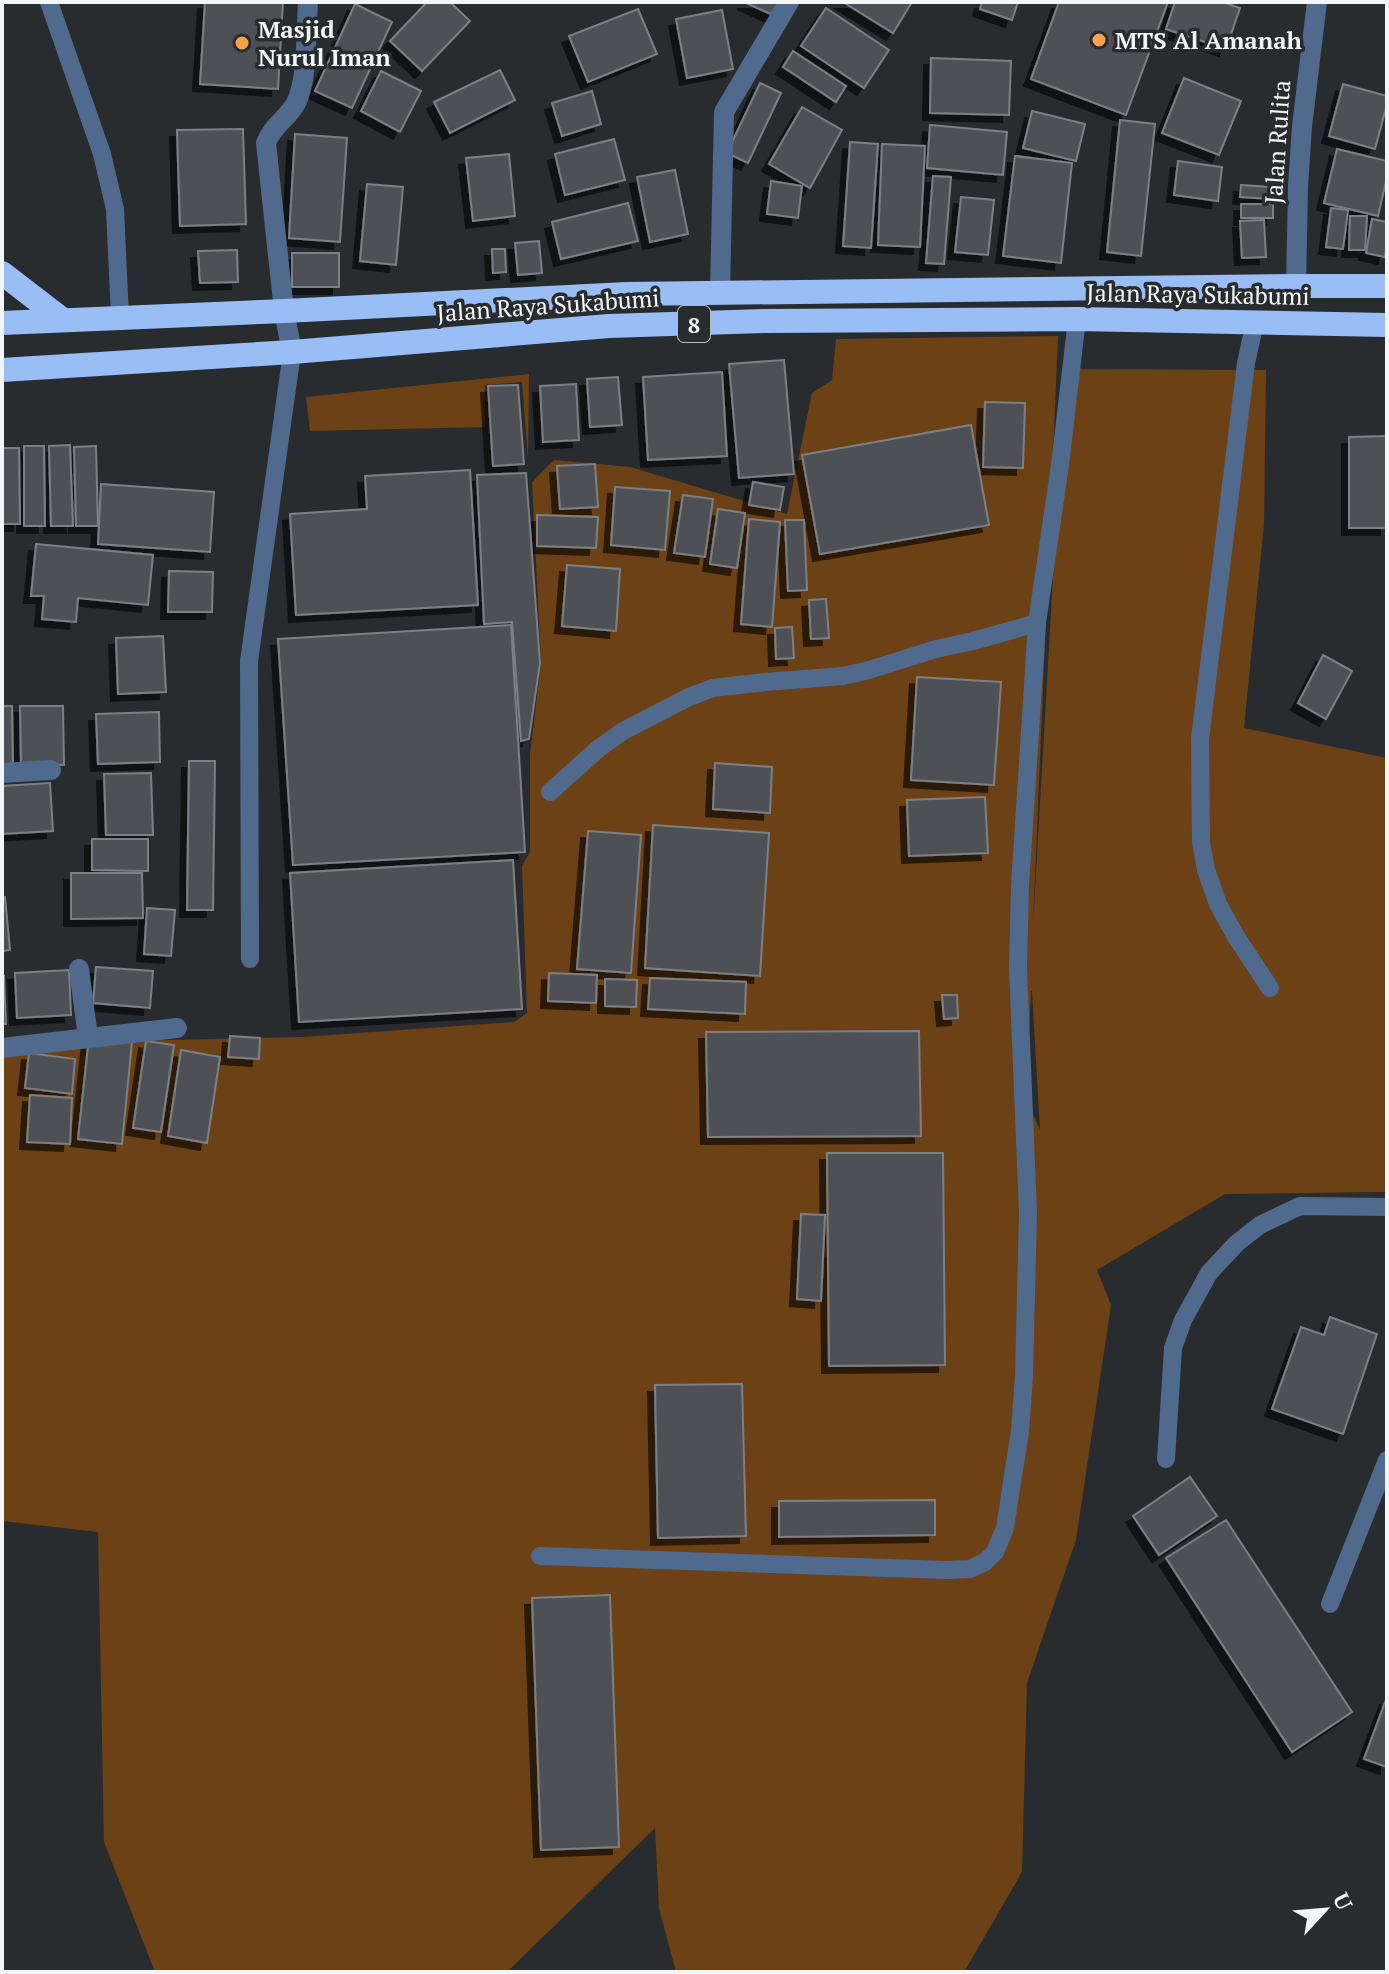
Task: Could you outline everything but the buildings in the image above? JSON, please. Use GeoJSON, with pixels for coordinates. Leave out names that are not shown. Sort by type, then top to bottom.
{"type":"FeatureCollection","features":[{"type":"Feature","properties":{"kind":"highway"},"geometry":{"type":"LineString","coordinates":[[2,273],[63,320]]}},
{"type":"Feature","properties":{"kind":"highway","name":"Jalan Raya Sukabumi"},"geometry":{"type":"LineString","coordinates":[[2,323],[627,294],[1387,286]]}},
{"type":"Feature","properties":{"kind":"highway","name":"Jalan Raya Sukabumi"},"geometry":{"type":"LineString","coordinates":[[2,370],[292,352],[609,326],[765,321],[1077,319],[1387,325]]}},
{"type":"Feature","properties":{"kind":"street"},"geometry":{"type":"LineString","coordinates":[[292,352],[284,311],[266,143],[270,132],[292,110],[298,99],[302,85],[308,2]]}},
{"type":"Feature","properties":{"kind":"street"},"geometry":{"type":"LineString","coordinates":[[720,292],[724,112],[789,2]]}},
{"type":"Feature","properties":{"kind":"street","name":"Jalan Rulita"},"geometry":{"type":"LineString","coordinates":[[1296,286],[1302,126],[1317,2]]}},
{"type":"Feature","properties":{"kind":"street"},"geometry":{"type":"LineString","coordinates":[[2,773],[51,770]]}},
{"type":"Feature","properties":{"kind":"street"},"geometry":{"type":"LineString","coordinates":[[79,969],[88,1037]]}},
{"type":"Feature","properties":{"kind":"street"},"geometry":{"type":"LineString","coordinates":[[2,1048],[177,1028]]}},
{"type":"Feature","properties":{"kind":"lane"},"geometry":{"type":"LineString","coordinates":[[49,2],[102,154],[115,209],[120,317]]}},
{"type":"Feature","properties":{"kind":"lane"},"geometry":{"type":"LineString","coordinates":[[540,1556],[947,1570],[970,1569],[985,1562],[995,1552],[1005,1528],[1012,1488],[1024,1376],[1028,1213],[1019,955],[1020,886],[1037,623],[1077,319]]}},
{"type":"Feature","properties":{"kind":"lane"},"geometry":{"type":"LineString","coordinates":[[1255,322],[1246,363],[1200,739],[1201,842],[1206,870],[1218,904],[1270,988]]}},
{"type":"Feature","properties":{"kind":"lane"},"geometry":{"type":"LineString","coordinates":[[250,959],[249,661],[292,352]]}},
{"type":"Feature","properties":{"kind":"lane"},"geometry":{"type":"LineString","coordinates":[[550,792],[623,731],[713,688],[843,676],[1037,623]]}},
{"type":"Feature","properties":{"kind":"lane"},"geometry":{"type":"LineString","coordinates":[[1166,1459],[1173,1348],[1183,1320],[1209,1273],[1237,1243],[1260,1225],[1300,1206],[1387,1207]]}},
{"type":"Feature","properties":{"kind":"lane"},"geometry":{"type":"LineString","coordinates":[[1330,1604],[1387,1460]]}},
{"type":"Feature","properties":{"kind":"shaded area"},"geometry":{"type":"Polygon","coordinates":[[[1058,336],[1033,925],[1065,369],[1266,370],[1264,524],[1244,728],[1387,758],[1387,1192],[1225,1194],[1097,1270],[1111,1305],[1076,1540],[1027,1683],[1022,1872],[964,1972],[676,1972],[659,1908],[655,1828],[507,1972],[155,1972],[104,1842],[98,1532],[2,1521],[2,1044],[302,1037],[514,1022],[527,1013],[522,866],[530,852],[530,754],[541,663],[532,482],[554,460],[630,467],[787,514],[812,393],[832,380],[836,339],[1058,336]],[[1032,991],[1026,1098],[1040,1130],[1032,991]]]}},
{"type":"Feature","properties":{"kind":"shaded area"},"geometry":{"type":"Polygon","coordinates":[[[529,374],[528,459],[522,382],[485,385],[485,427],[310,431],[306,397],[529,374]]]}},
{"type":"Feature","properties":{"kind":"place","name":"MTS Al Amanah"},"geometry":{"type":"Point","coordinates":[1099,40]}},
{"type":"Feature","properties":{"kind":"place","name":"Masjid Nurul Iman"},"geometry":{"type":"Point","coordinates":[242,43]}}]}
